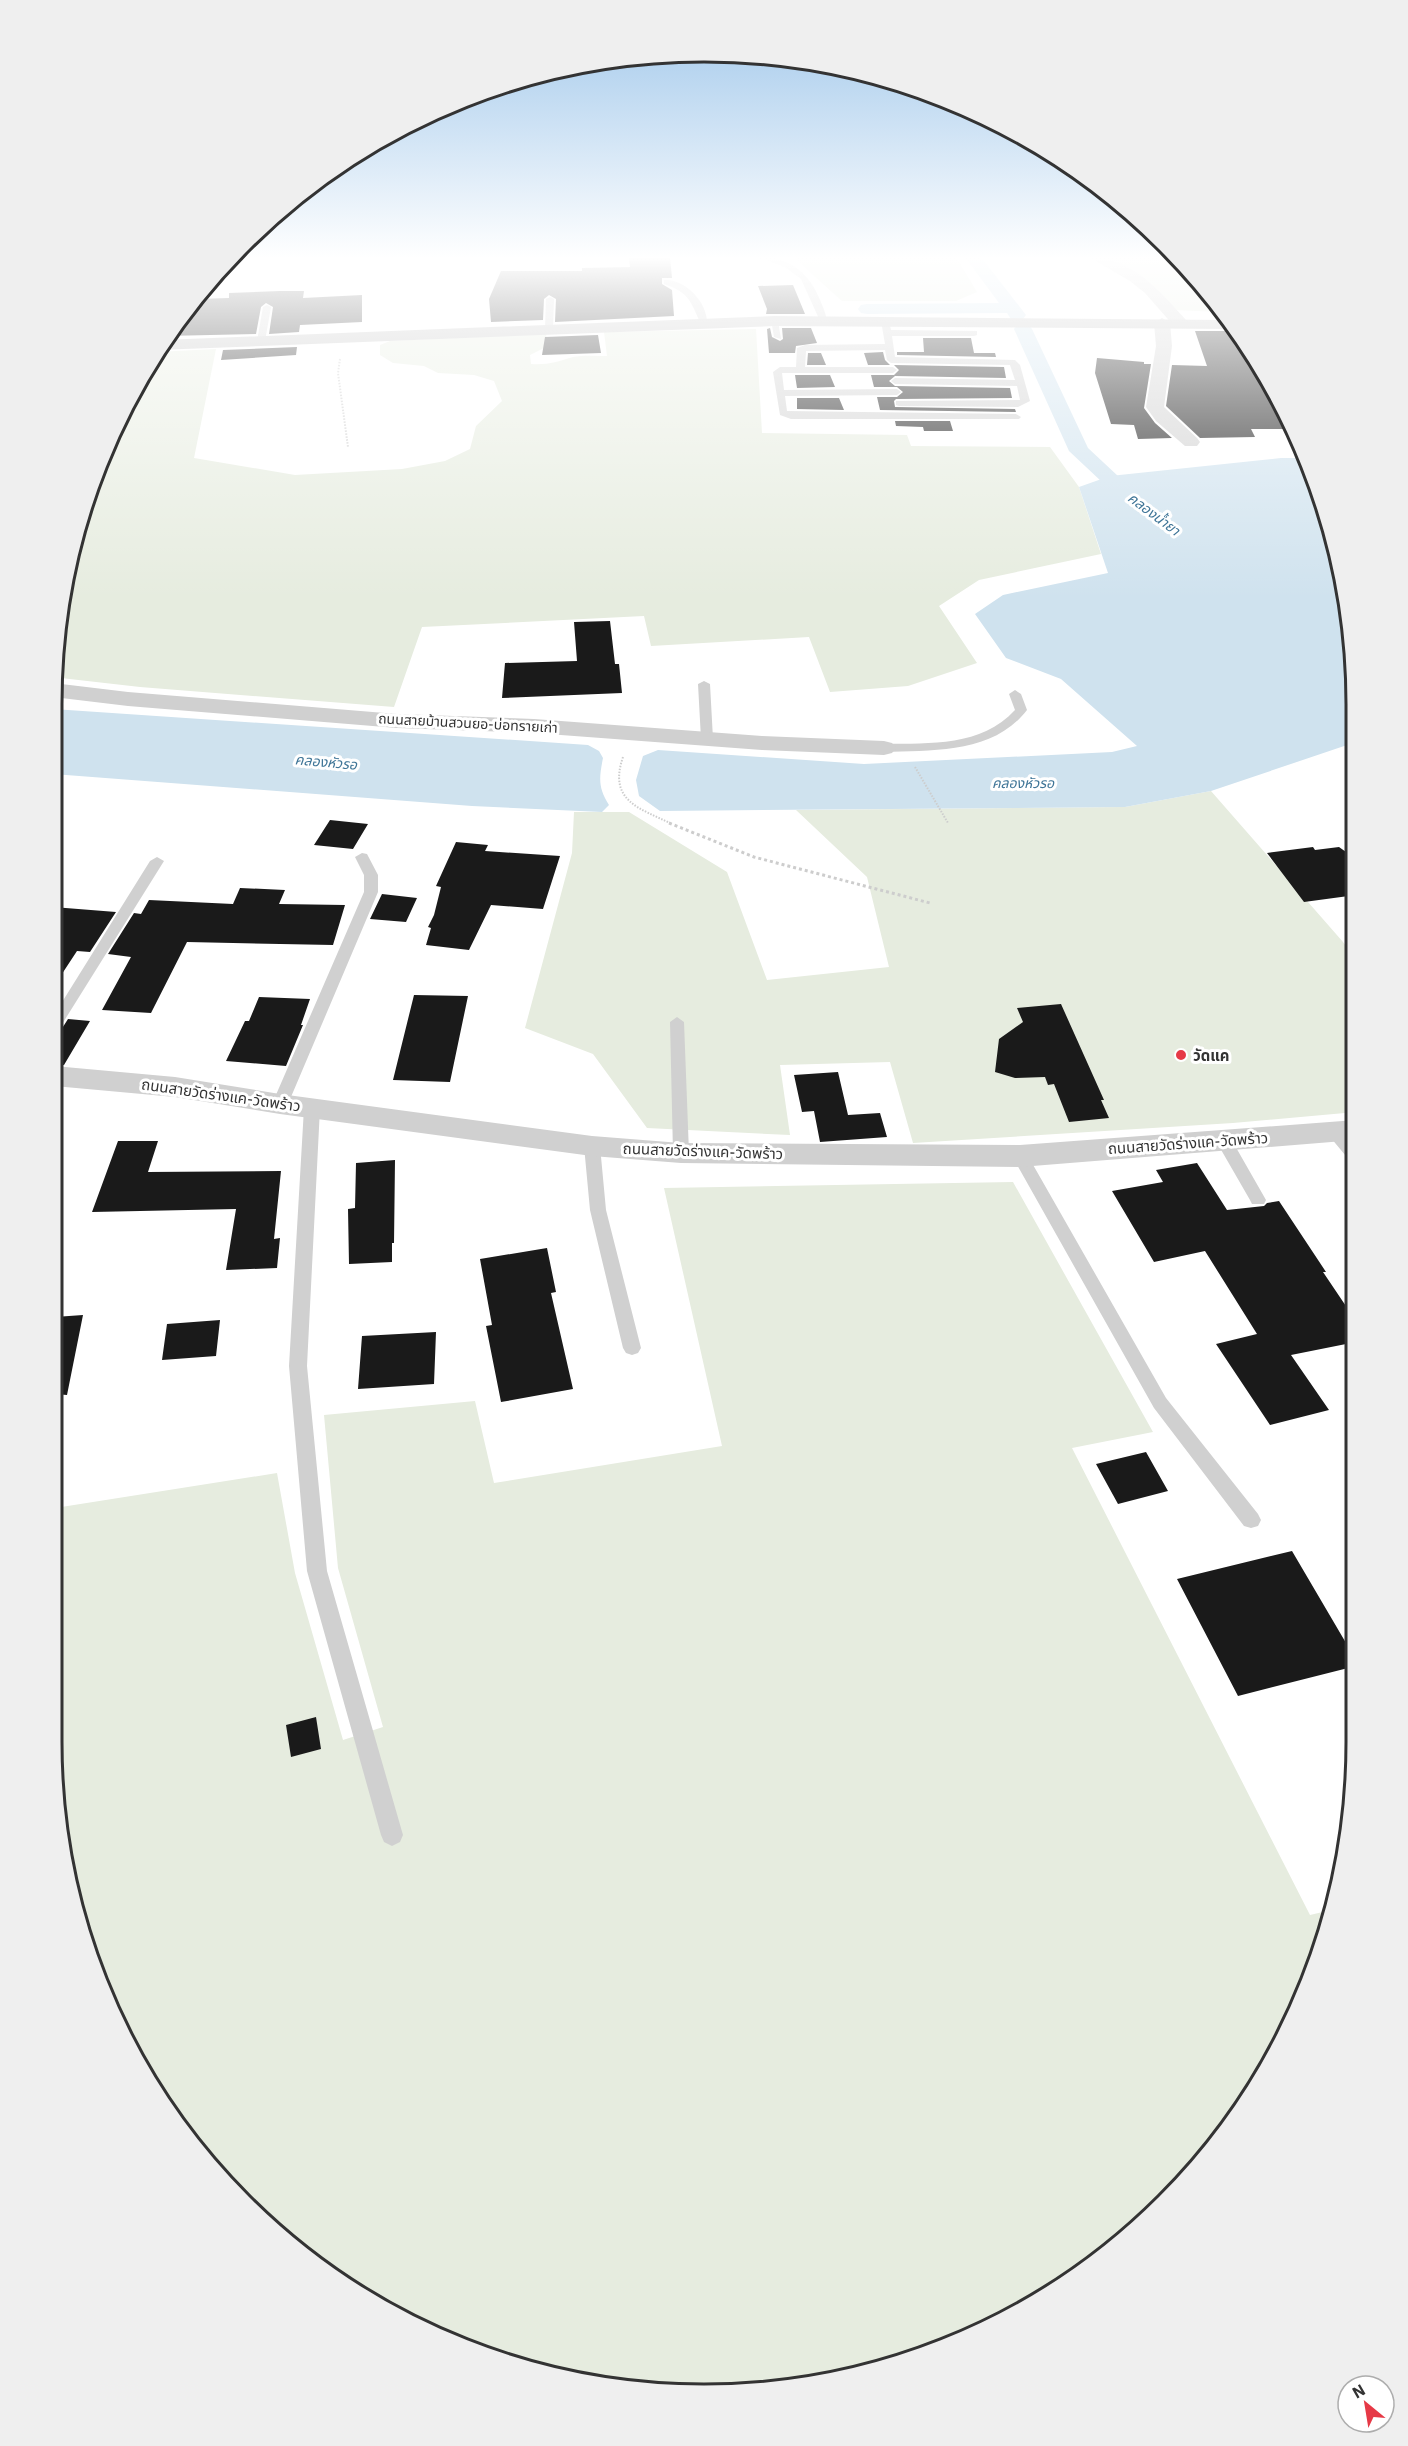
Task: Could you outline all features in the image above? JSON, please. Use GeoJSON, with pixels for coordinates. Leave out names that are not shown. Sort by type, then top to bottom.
{"type":"FeatureCollection","features":[{"type":"Feature","properties":{"kind":"street"},"geometry":{"type":"LineString","coordinates":[[1160,371],[1155,407],[1162,417],[1191,442]]}},
{"type":"Feature","properties":{"kind":"street","name":"ถนนสายบ้านสวนยอ-บ่อทรายเก่า"},"geometry":{"type":"LineString","coordinates":[[62,691],[128,699],[397,721],[534,726],[707,739],[884,748]]}},
{"type":"Feature","properties":{"kind":"street","name":"ถนนสายวัดร่างแค-วัดพร้าว"},"geometry":{"type":"LineString","coordinates":[[62,1078],[175,1087],[280,1104],[592,1146],[681,1153],[1020,1156],[1345,1131]]}},
{"type":"Feature","properties":{"kind":"lane"},"geometry":{"type":"LineString","coordinates":[[778,371],[783,413],[791,416],[1016,417]]}},
{"type":"Feature","properties":{"kind":"lane"},"geometry":{"type":"LineString","coordinates":[[893,371],[901,415]]}},
{"type":"Feature","properties":{"kind":"lane"},"geometry":{"type":"LineString","coordinates":[[899,403],[1018,404],[1025,401],[1017,371]]}},
{"type":"Feature","properties":{"kind":"lane"},"geometry":{"type":"LineString","coordinates":[[895,381],[1020,383]]}},
{"type":"Feature","properties":{"kind":"lane"},"geometry":{"type":"LineString","coordinates":[[780,393],[897,392]]}},
{"type":"Feature","properties":{"kind":"lane"},"geometry":{"type":"LineString","coordinates":[[704,684],[707,739]]}},
{"type":"Feature","properties":{"kind":"lane"},"geometry":{"type":"LineString","coordinates":[[884,748],[964,743],[997,732],[1007,727],[1021,710],[1015,694]]}},
{"type":"Feature","properties":{"kind":"lane"},"geometry":{"type":"LineString","coordinates":[[280,1104],[370,892],[371,875],[362,857]]}},
{"type":"Feature","properties":{"kind":"lane"},"geometry":{"type":"LineString","coordinates":[[62,1013],[157,861]]}},
{"type":"Feature","properties":{"kind":"lane"},"geometry":{"type":"LineString","coordinates":[[677,1022],[681,1153]]}},
{"type":"Feature","properties":{"kind":"lane"},"geometry":{"type":"LineString","coordinates":[[312,1108],[298,1366],[317,1571],[392,1835]]}},
{"type":"Feature","properties":{"kind":"lane"},"geometry":{"type":"LineString","coordinates":[[1224,1140],[1258,1200]]}},
{"type":"Feature","properties":{"kind":"lane"},"geometry":{"type":"LineString","coordinates":[[592,1146],[598,1210],[632,1348]]}},
{"type":"Feature","properties":{"kind":"lane"},"geometry":{"type":"LineString","coordinates":[[1020,1156],[1160,1403],[1251,1520]]}},
{"type":"Feature","properties":{"kind":"path"},"geometry":{"type":"LineString","coordinates":[[338,371],[348,447]]}},
{"type":"Feature","properties":{"kind":"path"},"geometry":{"type":"LineString","coordinates":[[630,733],[618,773],[622,793],[637,807],[682,831],[744,854],[930,903]]}},
{"type":"Feature","properties":{"kind":"path"},"geometry":{"type":"LineString","coordinates":[[913,765],[948,823]]}},
{"type":"Feature","properties":{"kind":"shaded area"},"geometry":{"type":"Polygon","coordinates":[[[155,371],[212,371],[194,458],[295,475],[402,469],[445,461],[470,449],[476,426],[502,401],[494,381],[474,375],[434,371],[758,371],[762,433],[907,435],[911,446],[1050,447],[1079,487],[1101,554],[979,580],[939,606],[977,663],[908,686],[830,692],[809,637],[651,646],[644,616],[422,627],[394,707],[140,687],[63,678],[67,620],[83,538],[110,458],[155,371]]]}},
{"type":"Feature","properties":{"kind":"shaded area"},"geometry":{"type":"Polygon","coordinates":[[[1211,791],[1343,942],[1346,946],[1346,1113],[1233,1123],[913,1143],[890,1062],[780,1065],[790,1135],[647,1128],[593,1054],[525,1028],[572,853],[574,812],[629,812],[727,872],[767,980],[889,967],[867,877],[796,810],[1125,807],[1211,791]]]}},
{"type":"Feature","properties":{"kind":"shaded area"},"geometry":{"type":"Polygon","coordinates":[[[1013,1182],[1153,1432],[1072,1448],[1310,1915],[1324,1912],[1298,1988],[1260,2063],[1238,2099],[1187,2166],[1128,2225],[1095,2252],[1025,2298],[950,2336],[870,2363],[788,2379],[746,2383],[662,2383],[620,2379],[538,2363],[497,2350],[458,2336],[383,2298],[313,2252],[280,2225],[221,2166],[194,2133],[170,2099],[128,2026],[110,1988],[83,1908],[67,1826],[63,1784],[62,1507],[277,1473],[295,1573],[343,1740],[383,1727],[338,1568],[324,1415],[475,1401],[494,1483],[722,1446],[664,1188],[1013,1182]]]}},
{"type":"Feature","properties":{"kind":"water","name":"คลองหัวรอ"},"geometry":{"type":"Polygon","coordinates":[[[1298,458],[1325,538],[1341,620],[1345,662],[1346,745],[1211,791],[1125,807],[660,811],[639,796],[636,780],[643,756],[658,750],[864,764],[1112,752],[1137,746],[1061,679],[1006,658],[975,614],[1003,595],[1108,573],[1079,487],[1110,476],[1298,458]]]}},
{"type":"Feature","properties":{"kind":"water","name":"คลองหัวรอ"},"geometry":{"type":"Polygon","coordinates":[[[62,710],[588,745],[599,751],[603,758],[600,783],[609,805],[602,812],[472,806],[62,775],[62,710]]]}},
{"type":"Feature","properties":{"kind":"building"},"geometry":{"type":"Polygon","coordinates":[[[898,371],[1005,371],[1006,378],[895,376],[889,381],[895,386],[1010,388],[1012,398],[896,399],[895,407],[1015,409],[1016,412],[880,410],[877,397],[897,397],[903,392],[897,387],[874,387],[871,375],[894,375],[898,371]]]}},
{"type":"Feature","properties":{"kind":"building"},"geometry":{"type":"Polygon","coordinates":[[[1095,371],[1150,371],[1144,408],[1155,423],[1172,438],[1138,439],[1134,425],[1111,424],[1095,371]]]}},
{"type":"Feature","properties":{"kind":"building"},"geometry":{"type":"Polygon","coordinates":[[[1171,371],[1253,371],[1284,429],[1251,429],[1255,437],[1200,438],[1166,406],[1171,371]]]}},
{"type":"Feature","properties":{"kind":"building"},"geometry":{"type":"Polygon","coordinates":[[[795,375],[830,375],[835,387],[797,388],[795,375]]]}},
{"type":"Feature","properties":{"kind":"building"},"geometry":{"type":"Polygon","coordinates":[[[797,398],[839,398],[844,410],[797,409],[797,398]]]}},
{"type":"Feature","properties":{"kind":"building"},"geometry":{"type":"Polygon","coordinates":[[[895,421],[950,421],[953,431],[924,431],[923,427],[896,426],[895,421]]]}},
{"type":"Feature","properties":{"kind":"building"},"geometry":{"type":"Polygon","coordinates":[[[610,621],[615,664],[619,664],[622,693],[502,698],[505,663],[577,661],[574,622],[610,621]]]}},
{"type":"Feature","properties":{"kind":"building"},"geometry":{"type":"Polygon","coordinates":[[[330,820],[368,824],[353,849],[314,845],[330,820]]]}},
{"type":"Feature","properties":{"kind":"building"},"geometry":{"type":"Polygon","coordinates":[[[456,842],[488,845],[485,851],[560,856],[543,909],[491,905],[469,950],[426,945],[431,928],[428,927],[434,915],[441,887],[436,886],[456,842]]]}},
{"type":"Feature","properties":{"kind":"building"},"geometry":{"type":"Polygon","coordinates":[[[1313,847],[1315,850],[1339,847],[1346,852],[1346,896],[1304,902],[1267,853],[1313,847]]]}},
{"type":"Feature","properties":{"kind":"building"},"geometry":{"type":"Polygon","coordinates":[[[240,888],[285,890],[279,904],[345,905],[333,945],[187,942],[151,1013],[102,1010],[131,957],[108,954],[134,913],[141,914],[149,900],[233,904],[240,888]]]}},
{"type":"Feature","properties":{"kind":"building"},"geometry":{"type":"Polygon","coordinates":[[[382,894],[417,898],[406,922],[370,919],[382,894]]]}},
{"type":"Feature","properties":{"kind":"building"},"geometry":{"type":"Polygon","coordinates":[[[62,908],[116,912],[90,952],[77,951],[62,974],[62,908]]]}},
{"type":"Feature","properties":{"kind":"building"},"geometry":{"type":"Polygon","coordinates":[[[414,995],[468,996],[450,1082],[393,1080],[414,995]]]}},
{"type":"Feature","properties":{"kind":"building"},"geometry":{"type":"Polygon","coordinates":[[[259,997],[310,999],[301,1025],[303,1025],[286,1066],[226,1061],[245,1021],[249,1021],[259,997]]]}},
{"type":"Feature","properties":{"kind":"building"},"geometry":{"type":"Polygon","coordinates":[[[1061,1004],[1104,1100],[1101,1100],[1109,1118],[1069,1122],[1054,1084],[1048,1085],[1045,1077],[1015,1078],[995,1072],[999,1039],[1023,1022],[1017,1008],[1061,1004]]]}},
{"type":"Feature","properties":{"kind":"building"},"geometry":{"type":"Polygon","coordinates":[[[68,1019],[90,1021],[64,1065],[62,1065],[62,1028],[68,1019]]]}},
{"type":"Feature","properties":{"kind":"building"},"geometry":{"type":"Polygon","coordinates":[[[838,1072],[848,1115],[880,1113],[887,1137],[820,1142],[814,1111],[802,1112],[794,1075],[838,1072]]]}},
{"type":"Feature","properties":{"kind":"building"},"geometry":{"type":"Polygon","coordinates":[[[118,1141],[158,1141],[148,1172],[281,1171],[274,1239],[280,1238],[277,1268],[226,1270],[236,1209],[92,1212],[118,1141]]]}},
{"type":"Feature","properties":{"kind":"building"},"geometry":{"type":"Polygon","coordinates":[[[395,1160],[392,1262],[349,1264],[348,1209],[355,1208],[356,1163],[395,1160]]]}},
{"type":"Feature","properties":{"kind":"building"},"geometry":{"type":"Polygon","coordinates":[[[1197,1163],[1227,1210],[1264,1206],[1267,1203],[1279,1201],[1346,1306],[1346,1344],[1291,1355],[1329,1410],[1270,1425],[1216,1344],[1257,1334],[1205,1251],[1154,1262],[1112,1191],[1163,1182],[1156,1170],[1197,1163]]]}},
{"type":"Feature","properties":{"kind":"building"},"geometry":{"type":"Polygon","coordinates":[[[547,1248],[556,1292],[551,1293],[573,1389],[501,1402],[486,1326],[492,1325],[480,1259],[547,1248]]]}},
{"type":"Feature","properties":{"kind":"building"},"geometry":{"type":"Polygon","coordinates":[[[83,1315],[67,1395],[62,1395],[62,1316],[83,1315]]]}},
{"type":"Feature","properties":{"kind":"building"},"geometry":{"type":"Polygon","coordinates":[[[220,1320],[216,1356],[162,1360],[167,1324],[220,1320]]]}},
{"type":"Feature","properties":{"kind":"building"},"geometry":{"type":"Polygon","coordinates":[[[436,1332],[434,1384],[358,1389],[362,1336],[436,1332]]]}},
{"type":"Feature","properties":{"kind":"building"},"geometry":{"type":"Polygon","coordinates":[[[1146,1452],[1168,1491],[1118,1504],[1096,1464],[1146,1452]]]}},
{"type":"Feature","properties":{"kind":"building"},"geometry":{"type":"Polygon","coordinates":[[[1292,1551],[1346,1643],[1346,1669],[1238,1696],[1177,1579],[1292,1551]]]}},
{"type":"Feature","properties":{"kind":"building"},"geometry":{"type":"Polygon","coordinates":[[[316,1717],[321,1749],[291,1757],[286,1725],[316,1717]]]}},
{"type":"Feature","properties":{"kind":"waterway","name":"คลองน้ำยา"},"geometry":{"type":"LineString","coordinates":[[1042,371],[1079,451],[1142,509]]}},
{"type":"Feature","properties":{"kind":"place","name":"วัดแค"},"geometry":{"type":"Point","coordinates":[1181,1055]}}]}
